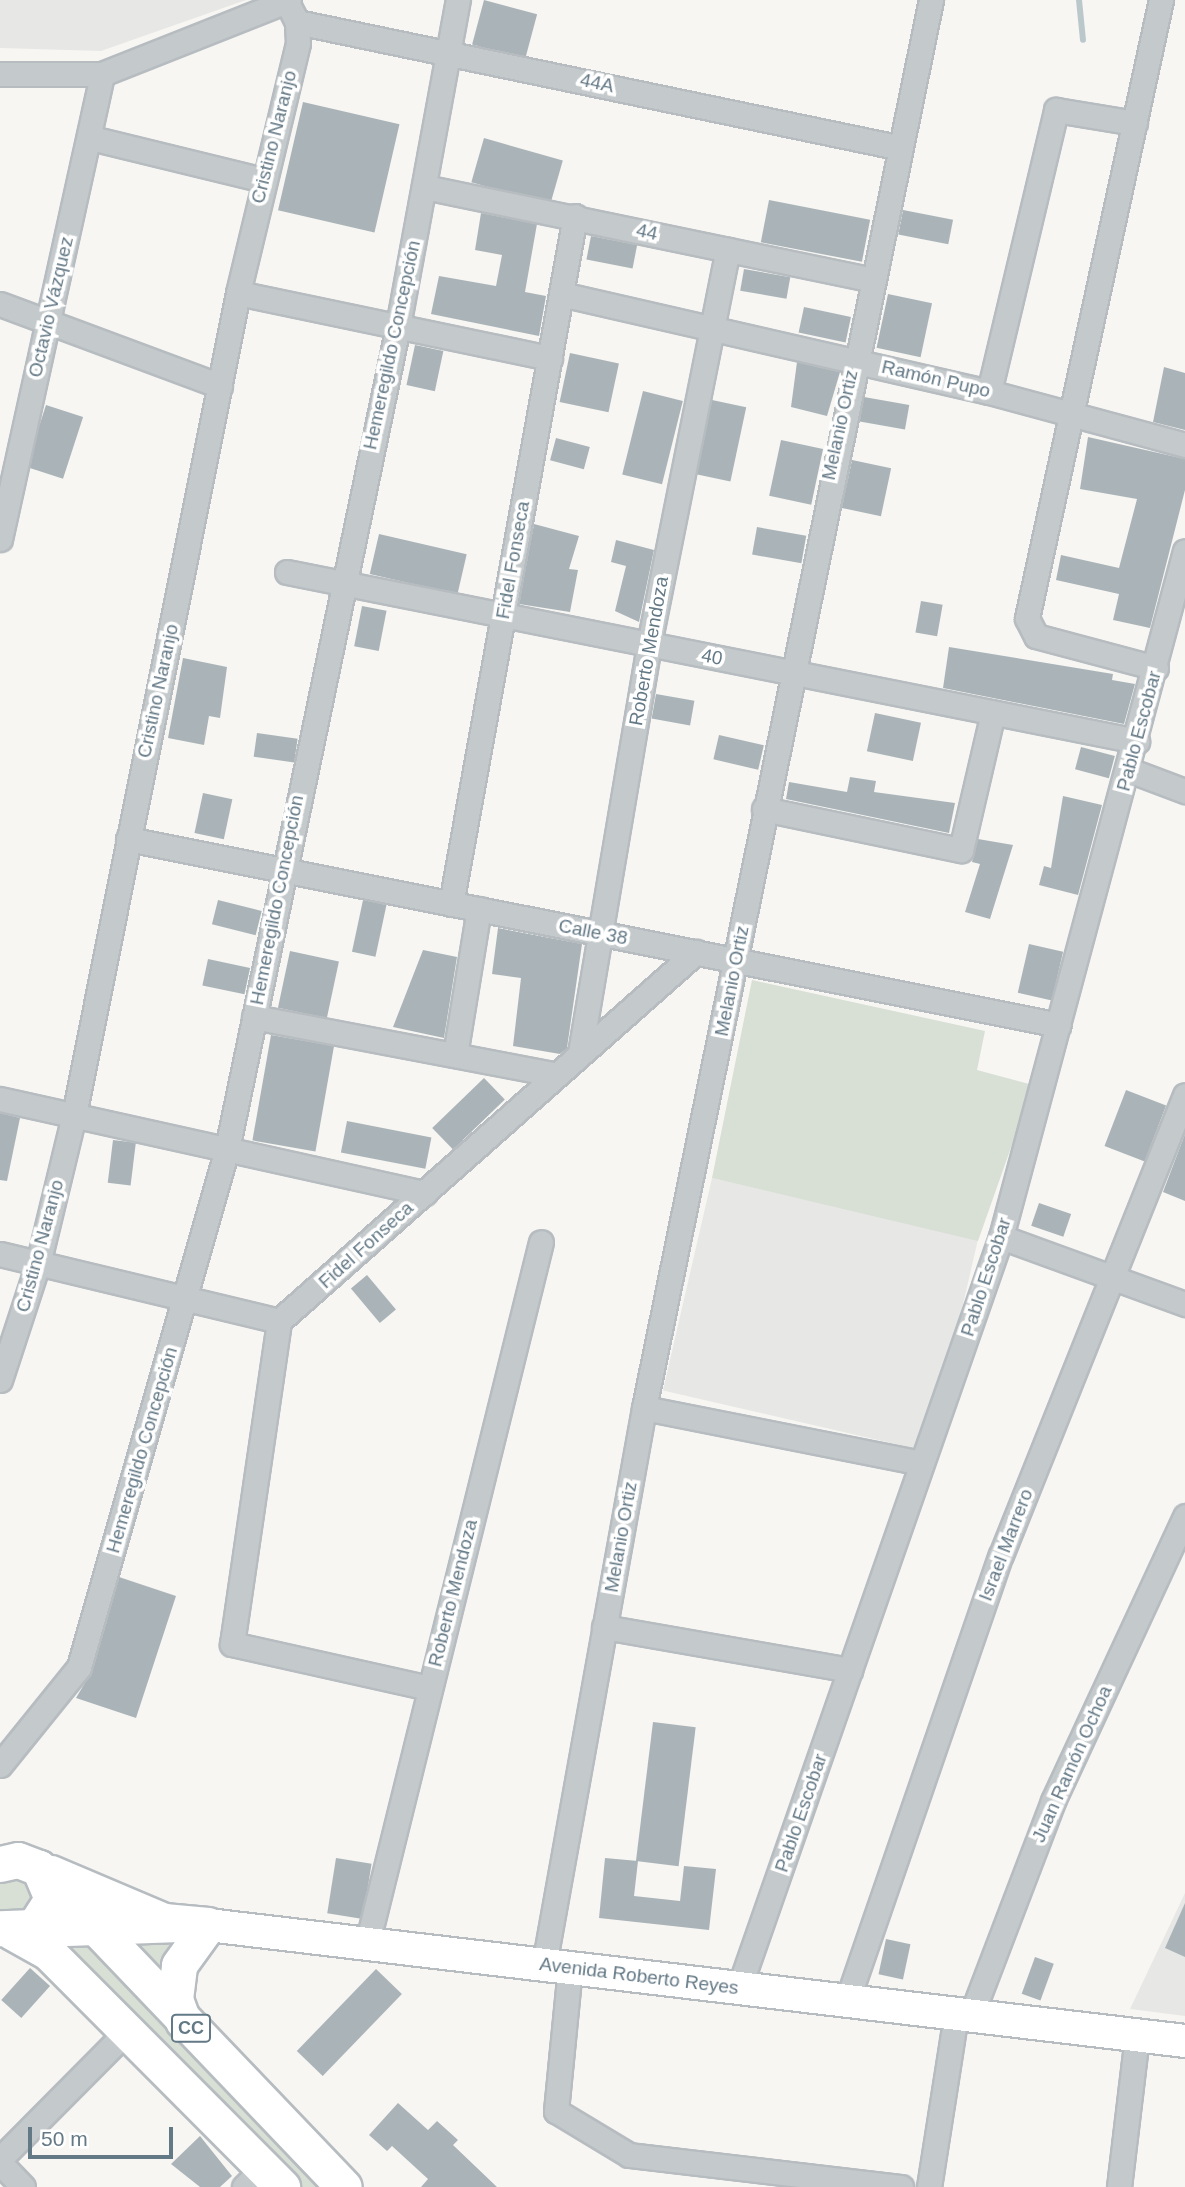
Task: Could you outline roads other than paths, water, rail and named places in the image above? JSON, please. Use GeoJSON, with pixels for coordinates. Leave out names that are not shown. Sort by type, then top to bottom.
{"type":"FeatureCollection","features":[{"type":"Feature","properties":{"kind":"main road","name":"CC"},"geometry":{"type":"LineString","coordinates":[[0,1837],[23,1865],[92,1928],[344,2187]]}},
{"type":"Feature","properties":{"kind":"main road"},"geometry":{"type":"LineString","coordinates":[[23,1865],[164,1921],[208,1925]]}},
{"type":"Feature","properties":{"kind":"main road"},"geometry":{"type":"LineString","coordinates":[[4,1931],[34,1927],[49,1910],[51,1888],[23,1865]]}},
{"type":"Feature","properties":{"kind":"main road","name":"Avenida Roberto Reyes"},"geometry":{"type":"LineString","coordinates":[[4,1931],[208,1925],[1185,2041]]}},
{"type":"Feature","properties":{"kind":"main road"},"geometry":{"type":"LineString","coordinates":[[183,2021],[176,1999],[179,1965],[208,1925]]}},
{"type":"Feature","properties":{"kind":"main road"},"geometry":{"type":"LineString","coordinates":[[4,1931],[48,1952],[263,2181]]}},
{"type":"Feature","properties":{"kind":"street","name":"Hemeregildo Concepción"},"geometry":{"type":"LineString","coordinates":[[0,1765],[79,1667],[227,1149],[342,583],[398,326],[458,0]]}},
{"type":"Feature","properties":{"kind":"street","name":"Melanio Ortiz"},"geometry":{"type":"LineString","coordinates":[[713,2178],[629,2155],[556,2111],[557,1967],[604,1627],[644,1408],[737,959],[790,672],[853,360],[897,147],[931,0]]}},
{"type":"Feature","properties":{"kind":"street"},"geometry":{"type":"LineString","coordinates":[[1156,668],[1036,636],[1027,618],[1161,0]]}},
{"type":"Feature","properties":{"kind":"street","name":"44A"},"geometry":{"type":"LineString","coordinates":[[291,8],[449,52],[897,147]]}},
{"type":"Feature","properties":{"kind":"street"},"geometry":{"type":"LineString","coordinates":[[0,75],[102,74],[291,8]]}},
{"type":"Feature","properties":{"kind":"street","name":"Cristino Naranjo"},"geometry":{"type":"LineString","coordinates":[[0,1380],[38,1264],[74,1115],[238,293],[263,180],[291,8]]}},
{"type":"Feature","properties":{"kind":"street","name":"Octavio Vázquez"},"geometry":{"type":"LineString","coordinates":[[0,539],[46,326],[91,138],[102,74]]}},
{"type":"Feature","properties":{"kind":"street"},"geometry":{"type":"LineString","coordinates":[[989,392],[1056,110],[1135,123]]}},
{"type":"Feature","properties":{"kind":"street"},"geometry":{"type":"LineString","coordinates":[[91,138],[263,180]]}},
{"type":"Feature","properties":{"kind":"street","name":"44"},"geometry":{"type":"LineString","coordinates":[[425,187],[870,279]]}},
{"type":"Feature","properties":{"kind":"street","name":"Fidel Fonseca"},"geometry":{"type":"LineString","coordinates":[[451,904],[575,216]]}},
{"type":"Feature","properties":{"kind":"street","name":"Roberto Mendoza"},"geometry":{"type":"LineString","coordinates":[[580,1053],[649,644],[728,250]]}},
{"type":"Feature","properties":{"kind":"street"},"geometry":{"type":"LineString","coordinates":[[238,293],[550,358]]}},
{"type":"Feature","properties":{"kind":"street","name":"Ramón Pupo"},"geometry":{"type":"LineString","coordinates":[[561,294],[989,392],[1185,445]]}},
{"type":"Feature","properties":{"kind":"street"},"geometry":{"type":"LineString","coordinates":[[0,304],[46,326],[220,386]]}},
{"type":"Feature","properties":{"kind":"street","name":"Pablo Escobar"},"geometry":{"type":"LineString","coordinates":[[739,1988],[1001,1237],[1137,741],[1185,551]]}},
{"type":"Feature","properties":{"kind":"street","name":"40"},"geometry":{"type":"LineString","coordinates":[[287,572],[1137,741]]}},
{"type":"Feature","properties":{"kind":"street"},"geometry":{"type":"LineString","coordinates":[[764,809],[961,850],[993,713]]}},
{"type":"Feature","properties":{"kind":"street"},"geometry":{"type":"LineString","coordinates":[[1129,770],[1185,791]]}},
{"type":"Feature","properties":{"kind":"street","name":"Calle 38"},"geometry":{"type":"LineString","coordinates":[[128,839],[1059,1025]]}},
{"type":"Feature","properties":{"kind":"street"},"geometry":{"type":"LineString","coordinates":[[455,1055],[480,909]]}},
{"type":"Feature","properties":{"kind":"street","name":"Fidel Fonseca"},"geometry":{"type":"LineString","coordinates":[[278,1321],[425,1193],[554,1074],[696,952]]}},
{"type":"Feature","properties":{"kind":"street"},"geometry":{"type":"LineString","coordinates":[[254,1017],[554,1074]]}},
{"type":"Feature","properties":{"kind":"street","name":"Israel Marrero"},"geometry":{"type":"LineString","coordinates":[[847,2001],[1001,1555],[1185,1096]]}},
{"type":"Feature","properties":{"kind":"street"},"geometry":{"type":"LineString","coordinates":[[0,1099],[425,1193]]}},
{"type":"Feature","properties":{"kind":"street"},"geometry":{"type":"LineString","coordinates":[[1001,1237],[1185,1304]]}},
{"type":"Feature","properties":{"kind":"street","name":"Roberto Mendoza"},"geometry":{"type":"LineString","coordinates":[[367,1944],[541,1242]]}},
{"type":"Feature","properties":{"kind":"street"},"geometry":{"type":"LineString","coordinates":[[0,1254],[278,1321],[232,1644],[429,1688]]}},
{"type":"Feature","properties":{"kind":"street"},"geometry":{"type":"LineString","coordinates":[[644,1408],[922,1463]]}},
{"type":"Feature","properties":{"kind":"street","name":"Juan Ramón Ochoa"},"geometry":{"type":"LineString","coordinates":[[929,2187],[963,2015],[1053,1801],[1185,1516]]}},
{"type":"Feature","properties":{"kind":"street"},"geometry":{"type":"LineString","coordinates":[[604,1627],[850,1670]]}},
{"type":"Feature","properties":{"kind":"street"},"geometry":{"type":"LineString","coordinates":[[23,2187],[0,2161],[125,2034]]}},
{"type":"Feature","properties":{"kind":"street"},"geometry":{"type":"LineString","coordinates":[[1119,2187],[1137,2035]]}},
{"type":"Feature","properties":{"kind":"street"},"geometry":{"type":"LineString","coordinates":[[713,2178],[901,2187]]}},
{"type":"Feature","properties":{"kind":"waterway"},"geometry":{"type":"LineString","coordinates":[[1079,0],[1083,40]]}}]}
